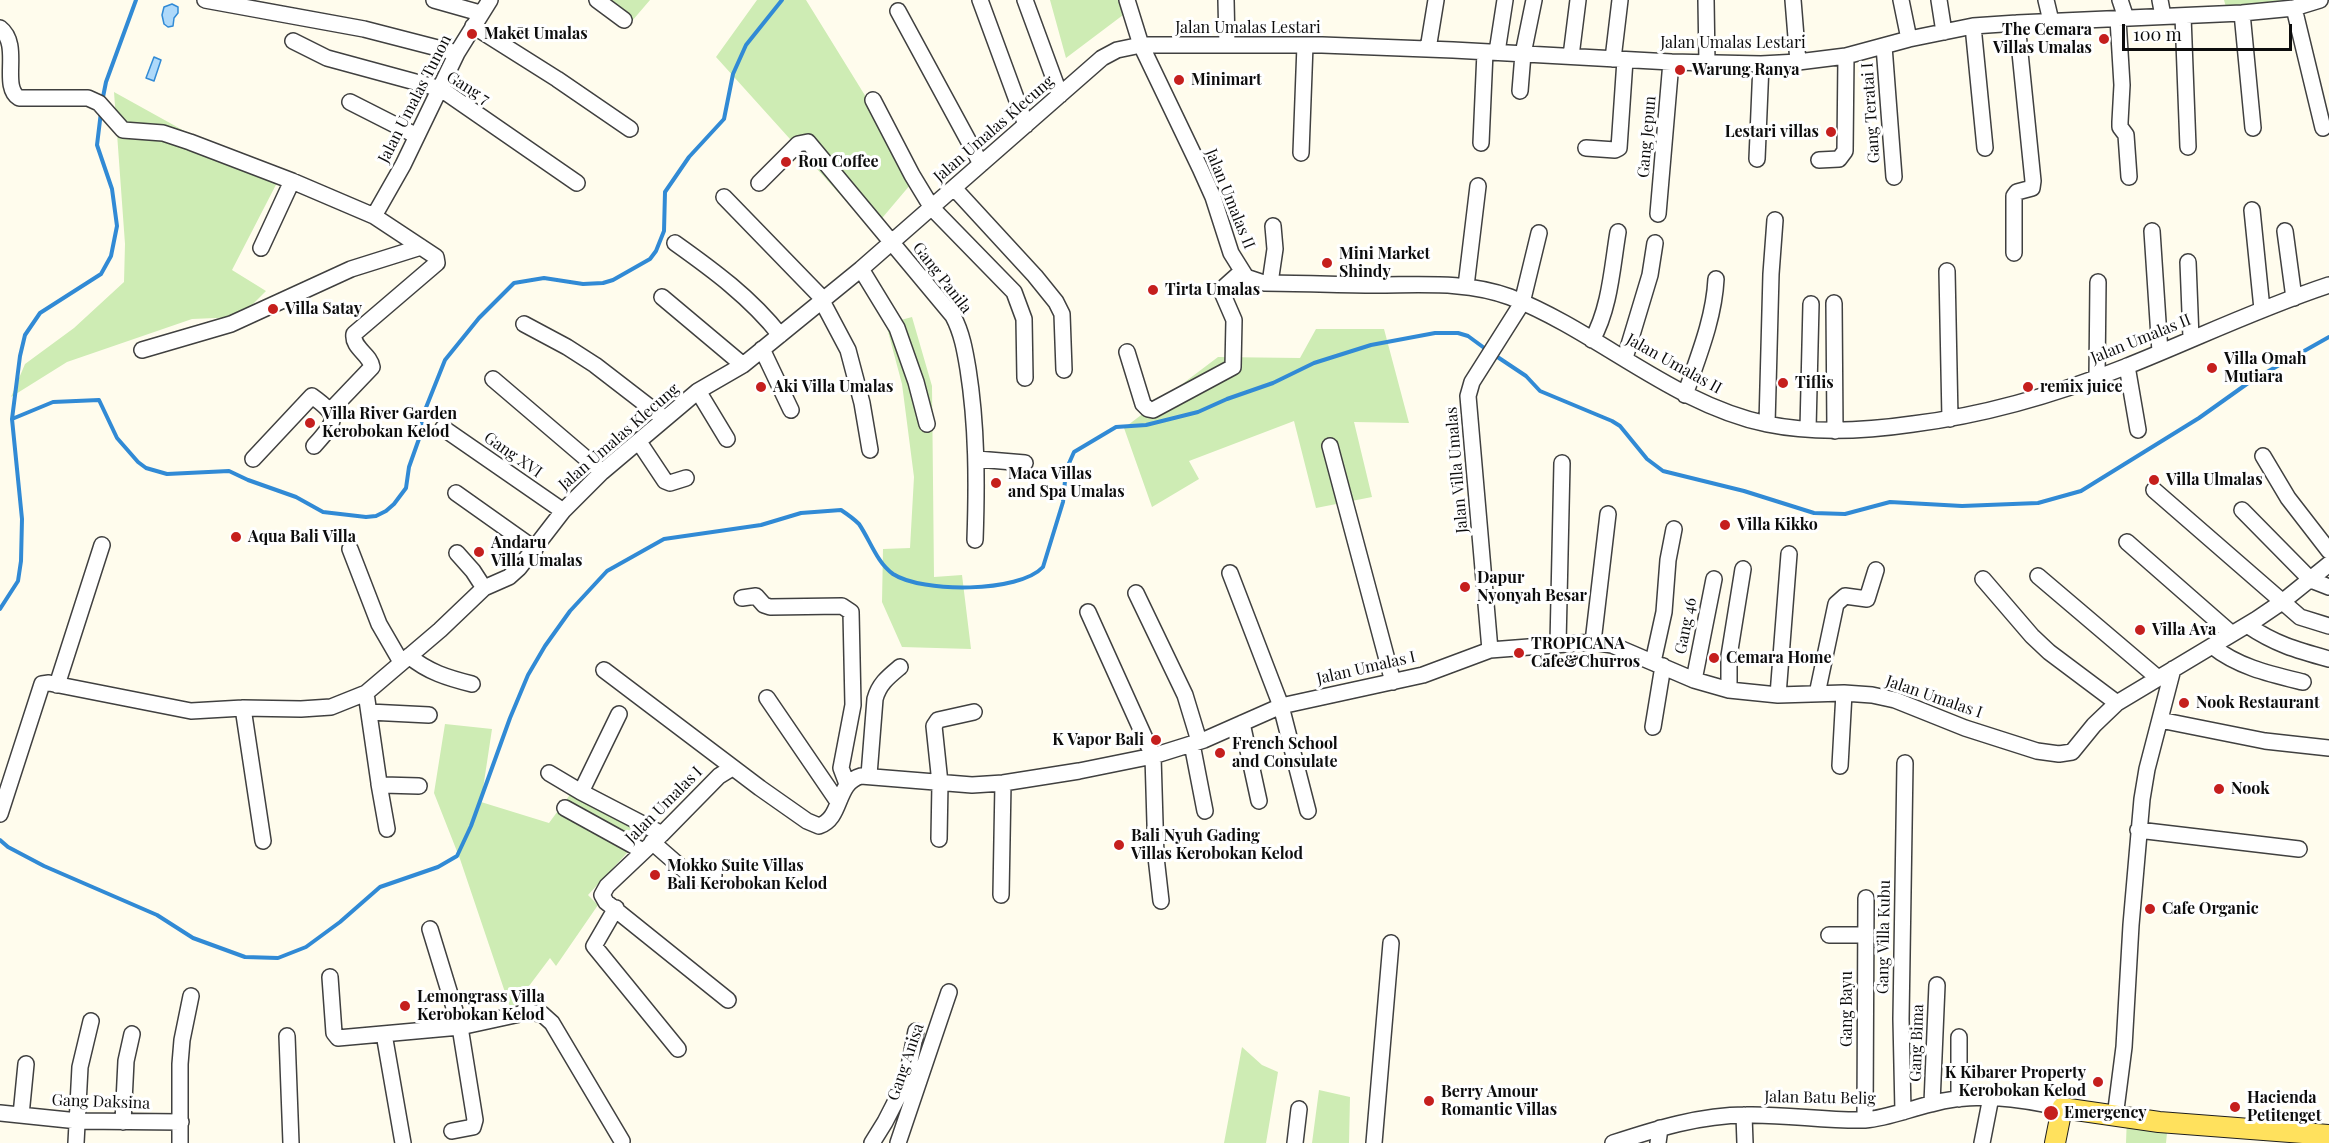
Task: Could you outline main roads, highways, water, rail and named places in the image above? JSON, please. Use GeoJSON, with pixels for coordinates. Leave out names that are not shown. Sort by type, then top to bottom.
{"type":"FeatureCollection","features":[{"type":"Feature","properties":{"kind":"main road"},"geometry":{"type":"LineString","coordinates":[[2055,1143],[2062,1108],[2243,1136],[2329,1135]]}},
{"type":"Feature","properties":{"kind":"water"},"geometry":{"type":"Polygon","coordinates":[[[172,4],[178,7],[178,13],[174,18],[173,26],[168,27],[164,24],[162,15],[164,7],[172,4]]]}},
{"type":"Feature","properties":{"kind":"water"},"geometry":{"type":"Polygon","coordinates":[[[154,57],[161,60],[154,81],[146,78],[154,57]]]}},
{"type":"Feature","properties":{"kind":"waterway"},"geometry":{"type":"LineString","coordinates":[[102,102],[106,82],[136,0]]}},
{"type":"Feature","properties":{"kind":"waterway"},"geometry":{"type":"LineString","coordinates":[[12,419],[53,402],[99,400],[117,438],[146,468],[167,474],[229,471],[296,497],[323,512],[366,517],[376,516],[386,511],[406,488],[409,467],[420,436],[423,415],[445,360],[479,318],[514,283],[544,278],[583,284],[603,283],[613,280],[650,259],[664,231],[665,192],[689,157],[724,119],[733,74],[746,45],[782,0]]}},
{"type":"Feature","properties":{"kind":"waterway"},"geometry":{"type":"LineString","coordinates":[[0,609],[18,581],[21,561],[22,519],[12,419],[25,335],[40,313],[101,274],[111,256],[117,226],[112,189],[97,145],[101,112]]}},
{"type":"Feature","properties":{"kind":"waterway"},"geometry":{"type":"LineString","coordinates":[[0,840],[8,847],[44,866],[157,915],[193,938],[245,957],[278,958],[306,947],[340,922],[380,887],[438,867],[457,856],[471,826],[528,675],[545,646],[570,611],[607,571],[664,539],[761,525],[801,513],[841,510],[859,524],[878,558],[887,569],[907,580],[925,585],[947,587],[993,586],[1014,582],[1031,576],[1043,567],[1063,502],[1066,470],[1074,452],[1116,427],[1146,425],[1198,412],[1273,383],[1314,363],[1371,345],[1435,333],[1458,333],[1468,336],[1487,350]]}},
{"type":"Feature","properties":{"kind":"waterway"},"geometry":{"type":"LineString","coordinates":[[1493,354],[1526,376],[1540,391],[1620,426],[1647,459],[1663,471],[1744,491],[1814,513],[1845,514],[1890,502],[1962,506],[2038,503],[2081,491],[2199,418],[2251,381],[2329,337]]}},
{"type":"Feature","properties":{"kind":"place","name":"Makēt Umalas"},"geometry":{"type":"Point","coordinates":[472,34]}},
{"type":"Feature","properties":{"kind":"place","name":"The Cemara Villas Umalas"},"geometry":{"type":"Point","coordinates":[2104,39]}},
{"type":"Feature","properties":{"kind":"place","name":"Warung Ranya"},"geometry":{"type":"Point","coordinates":[1680,70]}},
{"type":"Feature","properties":{"kind":"place","name":"Minimart"},"geometry":{"type":"Point","coordinates":[1179,80]}},
{"type":"Feature","properties":{"kind":"place","name":"Lestari villas"},"geometry":{"type":"Point","coordinates":[1831,132]}},
{"type":"Feature","properties":{"kind":"place","name":"Rou Coffee"},"geometry":{"type":"Point","coordinates":[786,162]}},
{"type":"Feature","properties":{"kind":"place","name":"Mini Market Shindy"},"geometry":{"type":"Point","coordinates":[1327,263]}},
{"type":"Feature","properties":{"kind":"place","name":"Tirta Umalas"},"geometry":{"type":"Point","coordinates":[1153,290]}},
{"type":"Feature","properties":{"kind":"place","name":"Villa Satay"},"geometry":{"type":"Point","coordinates":[273,309]}},
{"type":"Feature","properties":{"kind":"place","name":"Villa Omah Mutiara"},"geometry":{"type":"Point","coordinates":[2212,368]}},
{"type":"Feature","properties":{"kind":"place","name":"Tiflis"},"geometry":{"type":"Point","coordinates":[1783,383]}},
{"type":"Feature","properties":{"kind":"place","name":"Aki Villa Umalas"},"geometry":{"type":"Point","coordinates":[761,387]}},
{"type":"Feature","properties":{"kind":"place","name":"remix juice"},"geometry":{"type":"Point","coordinates":[2028,387]}},
{"type":"Feature","properties":{"kind":"place","name":"Villa River Garden Kerobokan Kelod"},"geometry":{"type":"Point","coordinates":[310,423]}},
{"type":"Feature","properties":{"kind":"place","name":"Villa Ulmalas"},"geometry":{"type":"Point","coordinates":[2154,480]}},
{"type":"Feature","properties":{"kind":"place","name":"Maca Villas and Spa Umalas"},"geometry":{"type":"Point","coordinates":[996,483]}},
{"type":"Feature","properties":{"kind":"place","name":"Villa Kikko"},"geometry":{"type":"Point","coordinates":[1725,525]}},
{"type":"Feature","properties":{"kind":"place","name":"Aqua Bali Villa"},"geometry":{"type":"Point","coordinates":[236,537]}},
{"type":"Feature","properties":{"kind":"place","name":"Andaru Villa Umalas"},"geometry":{"type":"Point","coordinates":[479,552]}},
{"type":"Feature","properties":{"kind":"place","name":"Dapur Nyonyah Besar"},"geometry":{"type":"Point","coordinates":[1465,587]}},
{"type":"Feature","properties":{"kind":"place","name":"Villa Ava"},"geometry":{"type":"Point","coordinates":[2140,630]}},
{"type":"Feature","properties":{"kind":"place","name":"TROPICANA Cafe&Churros"},"geometry":{"type":"Point","coordinates":[1519,653]}},
{"type":"Feature","properties":{"kind":"place","name":"Cemara Home"},"geometry":{"type":"Point","coordinates":[1714,658]}},
{"type":"Feature","properties":{"kind":"place","name":"Nook Restaurant"},"geometry":{"type":"Point","coordinates":[2184,703]}},
{"type":"Feature","properties":{"kind":"place","name":"K Vapor Bali"},"geometry":{"type":"Point","coordinates":[1156,740]}},
{"type":"Feature","properties":{"kind":"place","name":"French School and Consulate"},"geometry":{"type":"Point","coordinates":[1220,753]}},
{"type":"Feature","properties":{"kind":"place","name":"Nook"},"geometry":{"type":"Point","coordinates":[2219,789]}},
{"type":"Feature","properties":{"kind":"place","name":"Bali Nyuh Gading Villas Kerobokan Kelod"},"geometry":{"type":"Point","coordinates":[1119,845]}},
{"type":"Feature","properties":{"kind":"place","name":"Mokko Suite Villas Bali Kerobokan Kelod"},"geometry":{"type":"Point","coordinates":[655,875]}},
{"type":"Feature","properties":{"kind":"place","name":"Cafe Organic"},"geometry":{"type":"Point","coordinates":[2150,909]}},
{"type":"Feature","properties":{"kind":"place","name":"Lemongrass Villa Kerobokan Kelod"},"geometry":{"type":"Point","coordinates":[405,1006]}},
{"type":"Feature","properties":{"kind":"place","name":"K Kibarer Property Kerobokan Kelod"},"geometry":{"type":"Point","coordinates":[2098,1082]}},
{"type":"Feature","properties":{"kind":"place","name":"Berry Amour Romantic Villas"},"geometry":{"type":"Point","coordinates":[1429,1101]}},
{"type":"Feature","properties":{"kind":"place","name":"Hacienda Petitenget"},"geometry":{"type":"Point","coordinates":[2235,1107]}},
{"type":"Feature","properties":{"kind":"place","name":"Emergency"},"geometry":{"type":"Point","coordinates":[2051,1113]}}]}
